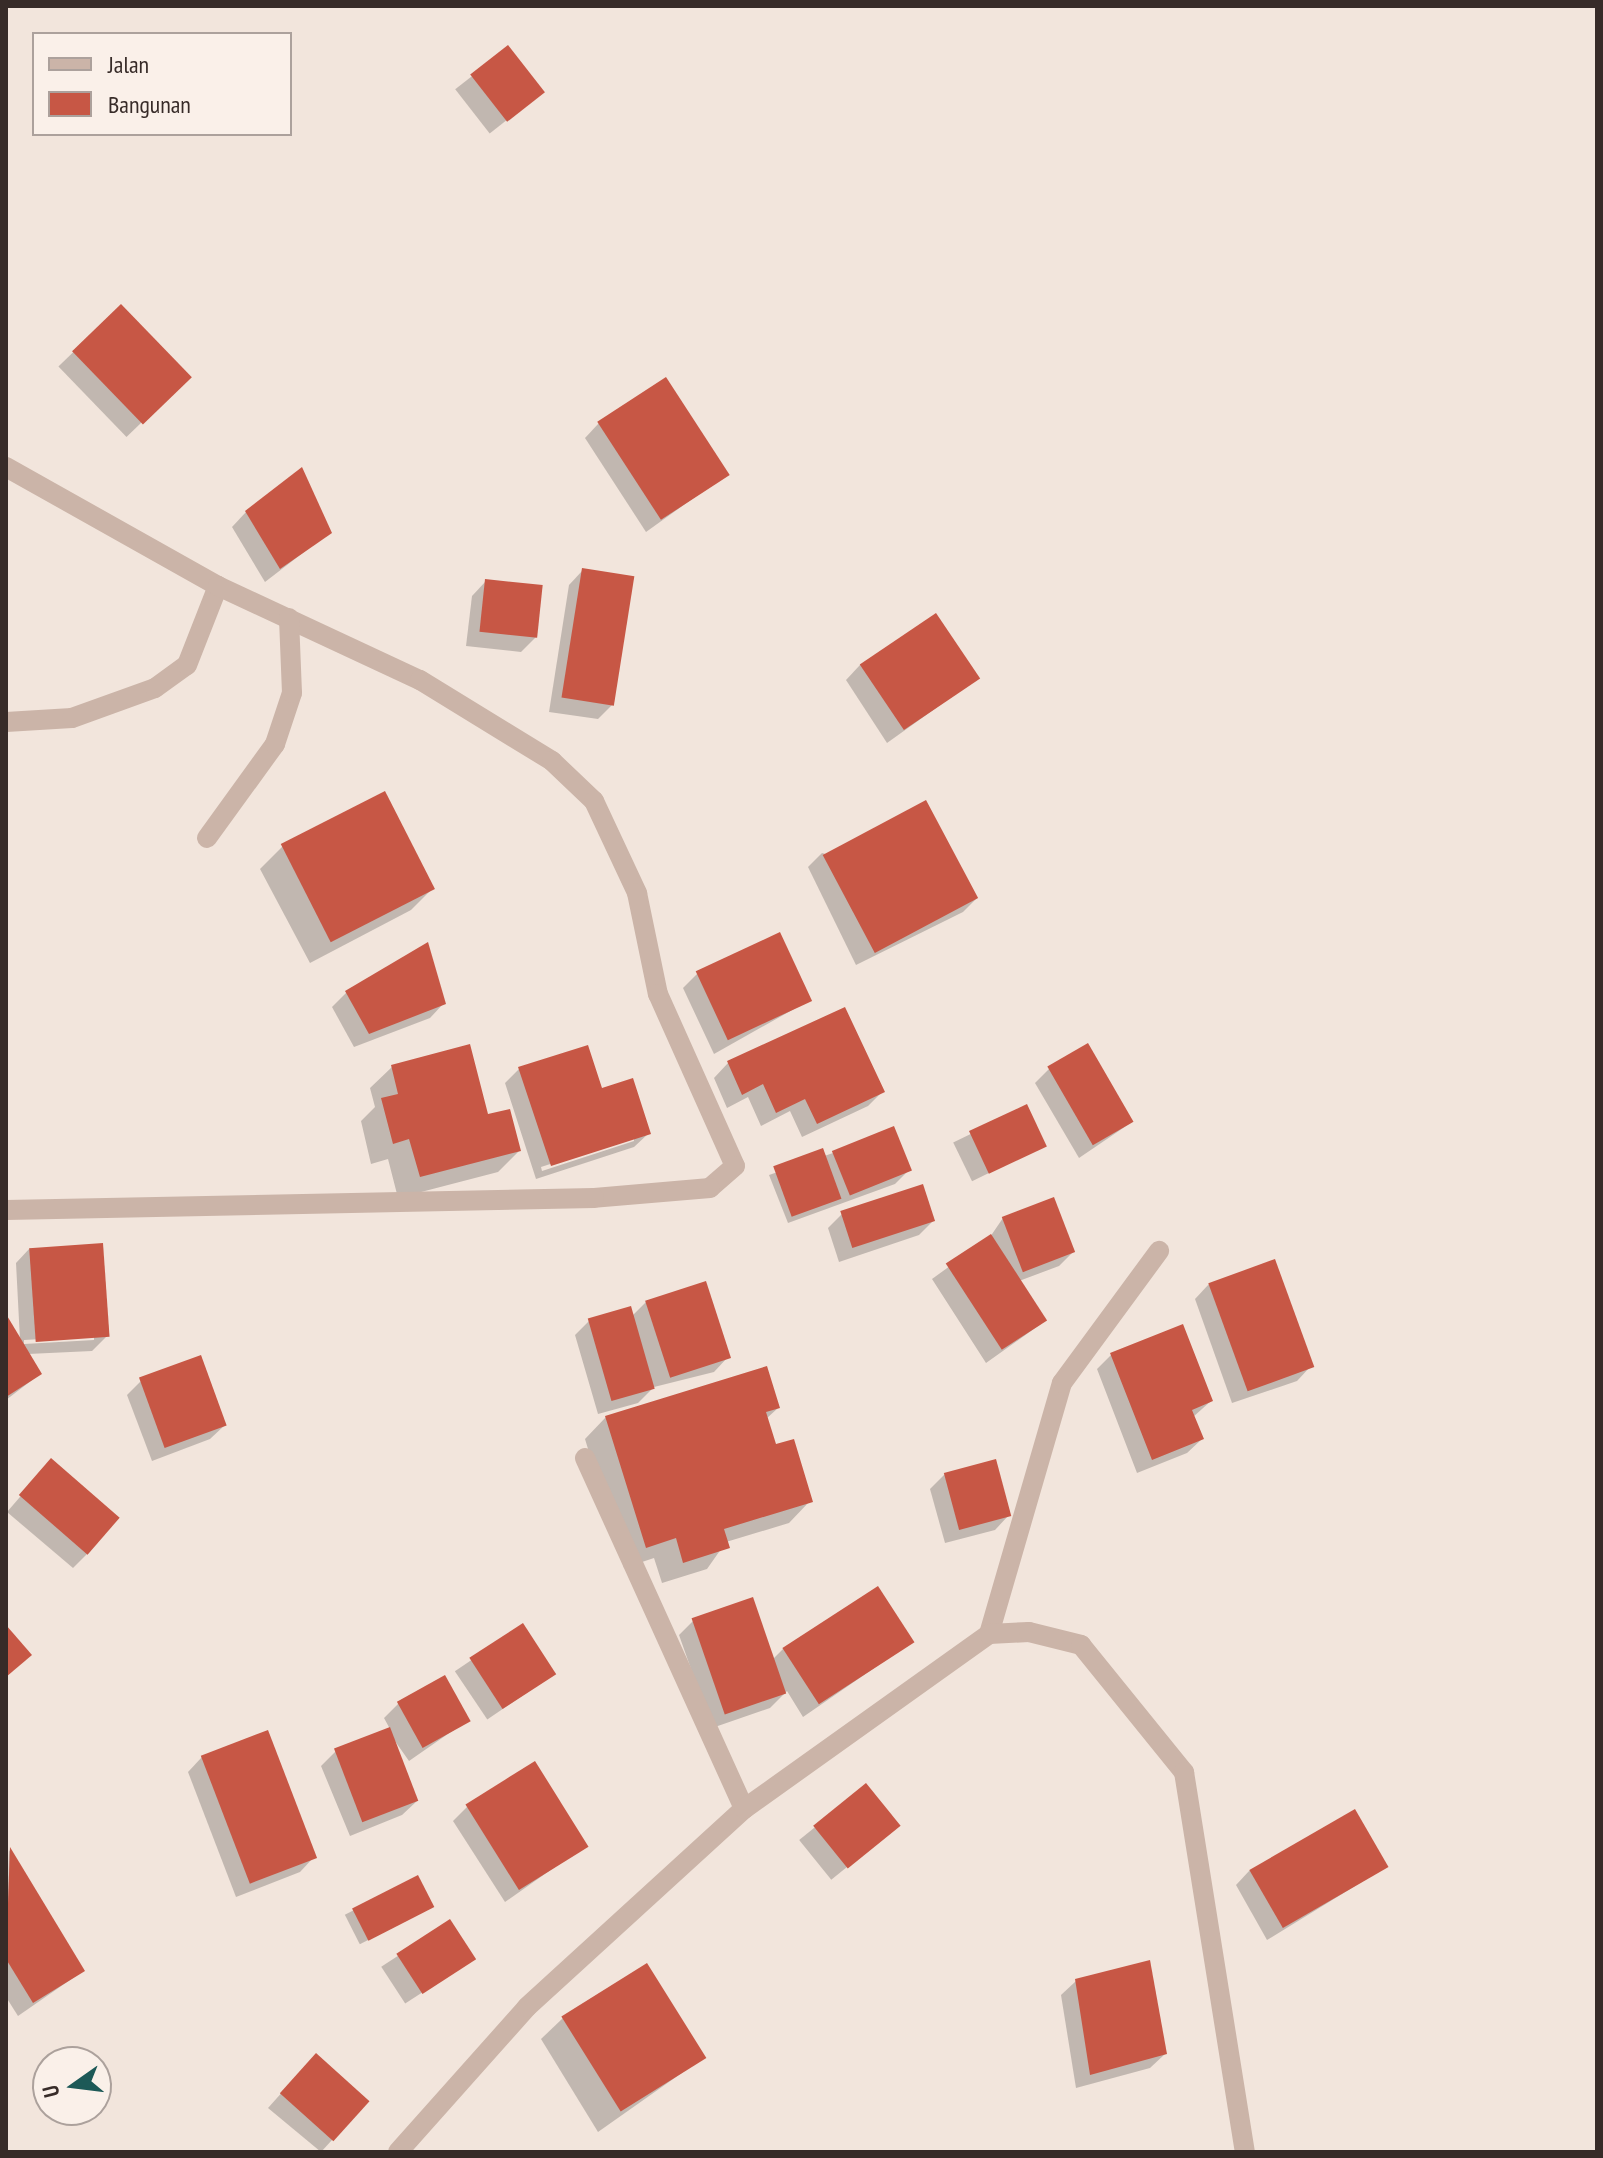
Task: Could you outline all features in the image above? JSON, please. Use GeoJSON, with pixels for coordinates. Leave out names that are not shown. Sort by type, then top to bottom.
{"type":"FeatureCollection","features":[{"type":"Feature","properties":{"kind":"street"},"geometry":{"type":"LineString","coordinates":[[6,467],[218,586],[420,680],[552,761],[594,801],[637,893],[658,994],[735,1166],[710,1188],[594,1198],[6,1210]]}},
{"type":"Feature","properties":{"kind":"street"},"geometry":{"type":"LineString","coordinates":[[6,722],[72,718],[155,688],[187,665],[218,586]]}},
{"type":"Feature","properties":{"kind":"street"},"geometry":{"type":"LineString","coordinates":[[207,838],[275,744],[292,693],[289,618]]}},
{"type":"Feature","properties":{"kind":"street"},"geometry":{"type":"LineString","coordinates":[[989,1634],[1062,1383],[1159,1251]]}},
{"type":"Feature","properties":{"kind":"street"},"geometry":{"type":"LineString","coordinates":[[585,1458],[744,1809]]}},
{"type":"Feature","properties":{"kind":"street"},"geometry":{"type":"LineString","coordinates":[[398,2152],[527,2007],[744,1809],[989,1634],[1059,1635],[1081,1645],[1184,1772],[1245,2152]]}},
{"type":"Feature","properties":{"kind":"building"},"geometry":{"type":"Polygon","coordinates":[[[508,45],[545,92],[507,122],[470,75],[508,45]]]}},
{"type":"Feature","properties":{"kind":"building"},"geometry":{"type":"Polygon","coordinates":[[[121,304],[192,377],[143,425],[72,351],[121,304]]]}},
{"type":"Feature","properties":{"kind":"building"},"geometry":{"type":"Polygon","coordinates":[[[666,377],[730,475],[661,520],[597,422],[666,377]]]}},
{"type":"Feature","properties":{"kind":"building"},"geometry":{"type":"Polygon","coordinates":[[[302,467],[332,533],[280,569],[245,511],[302,467]]]}},
{"type":"Feature","properties":{"kind":"building"},"geometry":{"type":"Polygon","coordinates":[[[582,568],[634,576],[614,706],[562,697],[582,568]]]}},
{"type":"Feature","properties":{"kind":"building"},"geometry":{"type":"Polygon","coordinates":[[[485,579],[543,585],[537,638],[479,632],[485,579]]]}},
{"type":"Feature","properties":{"kind":"building"},"geometry":{"type":"Polygon","coordinates":[[[936,613],[980,678],[904,730],[860,664],[936,613]]]}},
{"type":"Feature","properties":{"kind":"building"},"geometry":{"type":"Polygon","coordinates":[[[385,791],[435,889],[331,942],[281,844],[385,791]]]}},
{"type":"Feature","properties":{"kind":"building"},"geometry":{"type":"Polygon","coordinates":[[[926,800],[978,898],[875,953],[823,855],[926,800]]]}},
{"type":"Feature","properties":{"kind":"building"},"geometry":{"type":"Polygon","coordinates":[[[780,932],[812,1001],[728,1040],[696,971],[780,932]]]}},
{"type":"Feature","properties":{"kind":"building"},"geometry":{"type":"Polygon","coordinates":[[[428,942],[446,1004],[369,1034],[345,991],[428,942]]]}},
{"type":"Feature","properties":{"kind":"building"},"geometry":{"type":"Polygon","coordinates":[[[845,1007],[885,1092],[817,1124],[805,1099],[776,1113],[763,1084],[742,1095],[727,1061],[845,1007]]]}},
{"type":"Feature","properties":{"kind":"building"},"geometry":{"type":"Polygon","coordinates":[[[1088,1043],[1134,1122],[1093,1145],[1047,1066],[1088,1043]]]}},
{"type":"Feature","properties":{"kind":"building"},"geometry":{"type":"Polygon","coordinates":[[[470,1044],[488,1114],[510,1109],[521,1151],[420,1177],[409,1139],[393,1144],[381,1098],[398,1094],[391,1065],[470,1044]]]}},
{"type":"Feature","properties":{"kind":"building"},"geometry":{"type":"Polygon","coordinates":[[[588,1045],[602,1088],[633,1078],[651,1134],[551,1166],[518,1067],[588,1045]]]}},
{"type":"Feature","properties":{"kind":"building"},"geometry":{"type":"Polygon","coordinates":[[[1027,1104],[1047,1147],[989,1174],[969,1131],[1027,1104]]]}},
{"type":"Feature","properties":{"kind":"building"},"geometry":{"type":"Polygon","coordinates":[[[894,1126],[912,1171],[850,1196],[832,1151],[894,1126]]]}},
{"type":"Feature","properties":{"kind":"building"},"geometry":{"type":"Polygon","coordinates":[[[823,1148],[841,1199],[792,1217],[773,1166],[823,1148]]]}},
{"type":"Feature","properties":{"kind":"building"},"geometry":{"type":"Polygon","coordinates":[[[923,1184],[935,1221],[852,1248],[840,1211],[923,1184]]]}},
{"type":"Feature","properties":{"kind":"building"},"geometry":{"type":"Polygon","coordinates":[[[1054,1197],[1075,1252],[1023,1272],[1002,1217],[1054,1197]]]}},
{"type":"Feature","properties":{"kind":"building"},"geometry":{"type":"Polygon","coordinates":[[[991,1234],[1047,1320],[1002,1350],[946,1263],[991,1234]]]}},
{"type":"Feature","properties":{"kind":"building"},"geometry":{"type":"Polygon","coordinates":[[[103,1243],[110,1337],[36,1342],[29,1248],[103,1243]]]}},
{"type":"Feature","properties":{"kind":"building"},"geometry":{"type":"Polygon","coordinates":[[[1275,1259],[1314,1367],[1248,1391],[1208,1283],[1275,1259]]]}},
{"type":"Feature","properties":{"kind":"building"},"geometry":{"type":"Polygon","coordinates":[[[706,1281],[731,1358],[670,1378],[645,1301],[706,1281]]]}},
{"type":"Feature","properties":{"kind":"building"},"geometry":{"type":"Polygon","coordinates":[[[631,1306],[655,1389],[611,1401],[588,1318],[631,1306]]]}},
{"type":"Feature","properties":{"kind":"building"},"geometry":{"type":"Polygon","coordinates":[[[6,1314],[42,1374],[6,1397],[6,1314]]]}},
{"type":"Feature","properties":{"kind":"building"},"geometry":{"type":"Polygon","coordinates":[[[1183,1324],[1213,1401],[1192,1410],[1204,1439],[1152,1460],[1110,1353],[1183,1324]]]}},
{"type":"Feature","properties":{"kind":"building"},"geometry":{"type":"Polygon","coordinates":[[[201,1355],[227,1425],[165,1448],[139,1378],[201,1355]]]}},
{"type":"Feature","properties":{"kind":"building"},"geometry":{"type":"Polygon","coordinates":[[[767,1366],[780,1408],[766,1412],[776,1444],[794,1439],[813,1502],[724,1529],[730,1548],[683,1563],[676,1538],[646,1548],[605,1416],[767,1366]]]}},
{"type":"Feature","properties":{"kind":"building"},"geometry":{"type":"Polygon","coordinates":[[[51,1458],[120,1518],[88,1555],[19,1495],[51,1458]]]}},
{"type":"Feature","properties":{"kind":"building"},"geometry":{"type":"Polygon","coordinates":[[[996,1459],[1011,1516],[959,1530],[944,1473],[996,1459]]]}},
{"type":"Feature","properties":{"kind":"building"},"geometry":{"type":"Polygon","coordinates":[[[878,1586],[914,1642],[819,1704],[782,1648],[878,1586]]]}},
{"type":"Feature","properties":{"kind":"building"},"geometry":{"type":"Polygon","coordinates":[[[753,1597],[786,1693],[725,1715],[692,1618],[753,1597]]]}},
{"type":"Feature","properties":{"kind":"building"},"geometry":{"type":"Polygon","coordinates":[[[523,1623],[556,1674],[503,1709],[469,1658],[523,1623]]]}},
{"type":"Feature","properties":{"kind":"building"},"geometry":{"type":"Polygon","coordinates":[[[6,1625],[32,1655],[6,1677],[6,1625]]]}},
{"type":"Feature","properties":{"kind":"building"},"geometry":{"type":"Polygon","coordinates":[[[445,1675],[471,1721],[423,1748],[397,1702],[445,1675]]]}},
{"type":"Feature","properties":{"kind":"building"},"geometry":{"type":"Polygon","coordinates":[[[390,1727],[418,1801],[362,1822],[334,1749],[390,1727]]]}},
{"type":"Feature","properties":{"kind":"building"},"geometry":{"type":"Polygon","coordinates":[[[268,1730],[317,1858],[250,1884],[201,1756],[268,1730]]]}},
{"type":"Feature","properties":{"kind":"building"},"geometry":{"type":"Polygon","coordinates":[[[535,1761],[589,1847],[519,1890],[465,1804],[535,1761]]]}},
{"type":"Feature","properties":{"kind":"building"},"geometry":{"type":"Polygon","coordinates":[[[866,1783],[901,1826],[848,1869],[813,1826],[866,1783]]]}},
{"type":"Feature","properties":{"kind":"building"},"geometry":{"type":"Polygon","coordinates":[[[1355,1809],[1388,1867],[1283,1928],[1249,1870],[1355,1809]]]}},
{"type":"Feature","properties":{"kind":"building"},"geometry":{"type":"Polygon","coordinates":[[[10,1847],[85,1971],[33,2003],[6,1959],[10,1847]]]}},
{"type":"Feature","properties":{"kind":"building"},"geometry":{"type":"Polygon","coordinates":[[[418,1875],[434,1907],[368,1941],[352,1909],[418,1875]]]}},
{"type":"Feature","properties":{"kind":"building"},"geometry":{"type":"Polygon","coordinates":[[[450,1919],[476,1959],[422,1994],[396,1954],[450,1919]]]}},
{"type":"Feature","properties":{"kind":"building"},"geometry":{"type":"Polygon","coordinates":[[[1150,1960],[1167,2054],[1090,2075],[1075,1979],[1150,1960]]]}},
{"type":"Feature","properties":{"kind":"building"},"geometry":{"type":"Polygon","coordinates":[[[647,1963],[706,2058],[621,2112],[561,2017],[647,1963]]]}},
{"type":"Feature","properties":{"kind":"building"},"geometry":{"type":"Polygon","coordinates":[[[316,2053],[370,2101],[333,2141],[280,2093],[316,2053]]]}}]}
